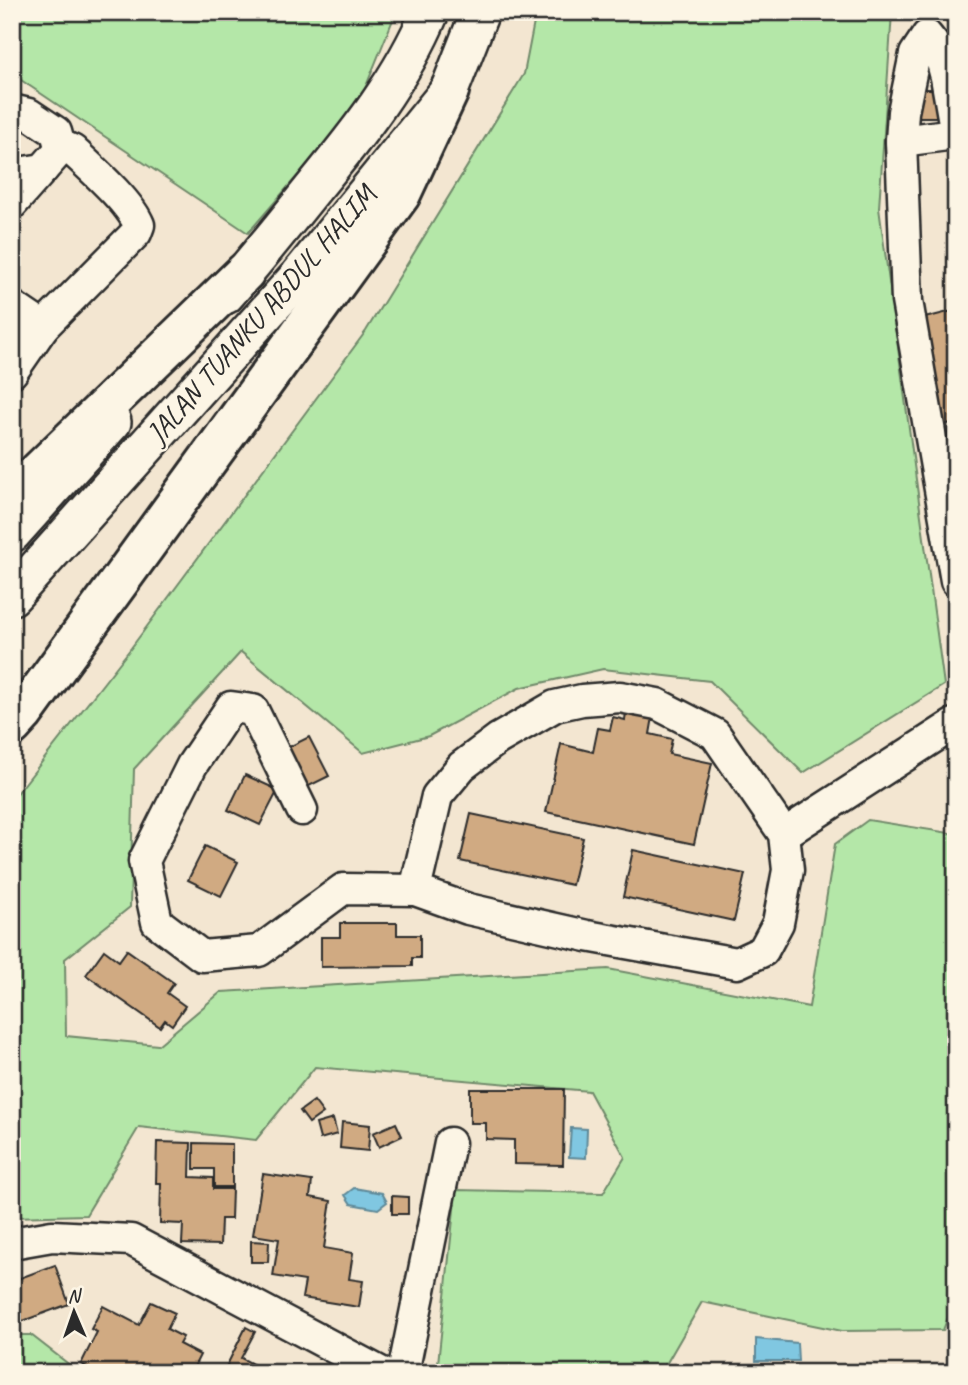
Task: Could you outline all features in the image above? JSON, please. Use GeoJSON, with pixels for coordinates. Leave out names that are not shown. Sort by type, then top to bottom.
{"type":"FeatureCollection","features":[{"type":"Feature","properties":{"kind":"highway"},"geometry":{"type":"LineString","coordinates":[[12,726],[401,194],[449,91]]}},
{"type":"Feature","properties":{"kind":"highway"},"geometry":{"type":"LineString","coordinates":[[12,497],[245,272]]}},
{"type":"Feature","properties":{"kind":"main road","name":"JALAN TUANKU ABDUL HALIM"},"geometry":{"type":"LineString","coordinates":[[12,533],[245,272],[354,139],[384,98],[422,32],[430,12]]}},
{"type":"Feature","properties":{"kind":"main road","name":"JALAN TUANKU ABDUL HALIM"},"geometry":{"type":"LineString","coordinates":[[12,596],[299,276],[449,91],[480,12]]}},
{"type":"Feature","properties":{"kind":"street"},"geometry":{"type":"LineString","coordinates":[[901,141],[955,134],[946,77],[939,51],[927,24]]}},
{"type":"Feature","properties":{"kind":"street"},"geometry":{"type":"LineString","coordinates":[[927,24],[915,54],[903,112],[901,141],[907,301],[956,580]]}},
{"type":"Feature","properties":{"kind":"street"},"geometry":{"type":"LineString","coordinates":[[12,110],[29,114],[56,132],[52,160]]}},
{"type":"Feature","properties":{"kind":"street"},"geometry":{"type":"LineString","coordinates":[[12,204],[65,147],[72,150],[107,183],[139,225],[136,233],[43,327],[12,372]]}},
{"type":"Feature","properties":{"kind":"street"},"geometry":{"type":"LineString","coordinates":[[12,174],[52,160]]}},
{"type":"Feature","properties":{"kind":"street"},"geometry":{"type":"LineString","coordinates":[[12,306],[43,327]]}},
{"type":"Feature","properties":{"kind":"street"},"geometry":{"type":"LineString","coordinates":[[302,810],[253,710],[230,707],[192,765],[144,861],[157,922],[202,956],[259,951],[342,889],[415,890],[468,909],[587,936],[737,963],[763,951],[778,923],[788,870],[784,834],[715,734],[657,704],[620,697],[582,700],[555,706],[498,739],[462,766],[437,796],[415,890]]}},
{"type":"Feature","properties":{"kind":"street"},"geometry":{"type":"LineString","coordinates":[[784,834],[956,723]]}},
{"type":"Feature","properties":{"kind":"street"},"geometry":{"type":"LineString","coordinates":[[403,1373],[450,1143]]}},
{"type":"Feature","properties":{"kind":"street"},"geometry":{"type":"LineString","coordinates":[[12,1242],[52,1236],[131,1240],[382,1373]]}},
{"type":"Feature","properties":{"kind":"green space"},"geometry":{"type":"Polygon","coordinates":[[[12,12],[396,12],[358,106],[248,233],[12,74],[12,12]]]}},
{"type":"Feature","properties":{"kind":"green space"},"geometry":{"type":"Polygon","coordinates":[[[536,12],[892,12],[879,208],[944,685],[803,773],[710,681],[603,669],[519,688],[429,736],[363,753],[241,652],[134,769],[130,907],[65,959],[66,1036],[158,1045],[221,992],[608,969],[809,1007],[835,844],[868,820],[956,834],[956,1297],[943,1330],[842,1331],[702,1302],[661,1373],[437,1373],[456,1190],[603,1193],[625,1157],[589,1091],[315,1067],[256,1140],[139,1127],[86,1215],[12,1217],[12,800],[131,648],[366,331],[524,74],[536,12]]]}},
{"type":"Feature","properties":{"kind":"green space"},"geometry":{"type":"Polygon","coordinates":[[[12,1335],[31,1335],[80,1373],[12,1373],[12,1335]]]}},
{"type":"Feature","properties":{"kind":"water"},"geometry":{"type":"Polygon","coordinates":[[[571,1128],[587,1129],[586,1158],[569,1157],[571,1128]]]}},
{"type":"Feature","properties":{"kind":"water"},"geometry":{"type":"Polygon","coordinates":[[[354,1188],[382,1193],[387,1202],[378,1209],[351,1204],[345,1195],[354,1188]]]}},
{"type":"Feature","properties":{"kind":"water"},"geometry":{"type":"Polygon","coordinates":[[[756,1339],[797,1343],[798,1361],[756,1361],[756,1339]]]}},
{"type":"Feature","properties":{"kind":"building"},"geometry":{"type":"Polygon","coordinates":[[[918,89],[942,89],[942,117],[918,117],[918,89]]]}},
{"type":"Feature","properties":{"kind":"building"},"geometry":{"type":"Polygon","coordinates":[[[956,310],[956,422],[942,425],[917,320],[956,310]]]}},
{"type":"Feature","properties":{"kind":"building"},"geometry":{"type":"Polygon","coordinates":[[[956,449],[956,506],[943,452],[956,449]]]}},
{"type":"Feature","properties":{"kind":"building"},"geometry":{"type":"Polygon","coordinates":[[[626,712],[653,717],[650,734],[672,739],[669,754],[712,763],[694,844],[546,812],[561,744],[593,752],[598,728],[610,730],[613,717],[625,720],[626,712]]]}},
{"type":"Feature","properties":{"kind":"building"},"geometry":{"type":"Polygon","coordinates":[[[309,737],[329,776],[305,788],[285,749],[309,737]]]}},
{"type":"Feature","properties":{"kind":"building"},"geometry":{"type":"Polygon","coordinates":[[[245,775],[278,790],[260,825],[228,810],[245,775]]]}},
{"type":"Feature","properties":{"kind":"building"},"geometry":{"type":"Polygon","coordinates":[[[471,814],[583,838],[572,885],[460,861],[471,814]]]}},
{"type":"Feature","properties":{"kind":"building"},"geometry":{"type":"Polygon","coordinates":[[[205,846],[238,862],[221,896],[188,880],[205,846]]]}},
{"type":"Feature","properties":{"kind":"building"},"geometry":{"type":"Polygon","coordinates":[[[633,850],[745,874],[734,921],[623,897],[633,850]]]}},
{"type":"Feature","properties":{"kind":"building"},"geometry":{"type":"Polygon","coordinates":[[[340,923],[397,923],[397,935],[420,935],[420,958],[412,958],[412,966],[321,967],[321,937],[340,937],[340,923]]]}},
{"type":"Feature","properties":{"kind":"building"},"geometry":{"type":"Polygon","coordinates":[[[104,950],[119,961],[127,950],[174,983],[167,993],[185,1006],[172,1025],[165,1020],[160,1027],[86,975],[104,950]]]}},
{"type":"Feature","properties":{"kind":"building"},"geometry":{"type":"Polygon","coordinates":[[[470,1089],[564,1089],[563,1165],[514,1164],[514,1140],[486,1139],[486,1123],[470,1123],[470,1089]]]}},
{"type":"Feature","properties":{"kind":"building"},"geometry":{"type":"Polygon","coordinates":[[[314,1101],[323,1113],[309,1123],[300,1111],[314,1101]]]}},
{"type":"Feature","properties":{"kind":"building"},"geometry":{"type":"Polygon","coordinates":[[[333,1119],[337,1134],[320,1139],[316,1124],[333,1119]]]}},
{"type":"Feature","properties":{"kind":"building"},"geometry":{"type":"Polygon","coordinates":[[[342,1122],[370,1125],[368,1151],[340,1148],[342,1122]]]}},
{"type":"Feature","properties":{"kind":"building"},"geometry":{"type":"Polygon","coordinates":[[[396,1123],[402,1136],[379,1147],[373,1133],[396,1123]]]}},
{"type":"Feature","properties":{"kind":"building"},"geometry":{"type":"Polygon","coordinates":[[[157,1142],[191,1143],[190,1177],[213,1178],[213,1189],[232,1189],[231,1219],[221,1219],[220,1245],[182,1244],[183,1224],[160,1223],[161,1183],[156,1183],[157,1142]]]}},
{"type":"Feature","properties":{"kind":"building"},"geometry":{"type":"Polygon","coordinates":[[[194,1143],[232,1144],[232,1187],[214,1187],[214,1169],[194,1169],[194,1143]]]}},
{"type":"Feature","properties":{"kind":"building"},"geometry":{"type":"Polygon","coordinates":[[[263,1174],[312,1181],[310,1197],[331,1201],[324,1248],[353,1253],[349,1279],[363,1281],[359,1307],[302,1298],[305,1281],[273,1276],[279,1239],[253,1235],[263,1174]]]}},
{"type":"Feature","properties":{"kind":"building"},"geometry":{"type":"Polygon","coordinates":[[[392,1196],[408,1197],[408,1214],[392,1214],[392,1196]]]}},
{"type":"Feature","properties":{"kind":"building"},"geometry":{"type":"Polygon","coordinates":[[[251,1241],[269,1242],[268,1262],[251,1262],[251,1241]]]}},
{"type":"Feature","properties":{"kind":"building"},"geometry":{"type":"Polygon","coordinates":[[[55,1265],[69,1304],[12,1325],[12,1281],[55,1265]]]}},
{"type":"Feature","properties":{"kind":"building"},"geometry":{"type":"Polygon","coordinates":[[[151,1302],[175,1313],[167,1329],[183,1337],[179,1344],[200,1355],[191,1373],[98,1373],[81,1364],[97,1332],[91,1329],[103,1306],[139,1325],[151,1302]]]}},
{"type":"Feature","properties":{"kind":"building"},"geometry":{"type":"Polygon","coordinates":[[[246,1327],[255,1332],[241,1358],[270,1373],[223,1373],[246,1327]]]}}]}
